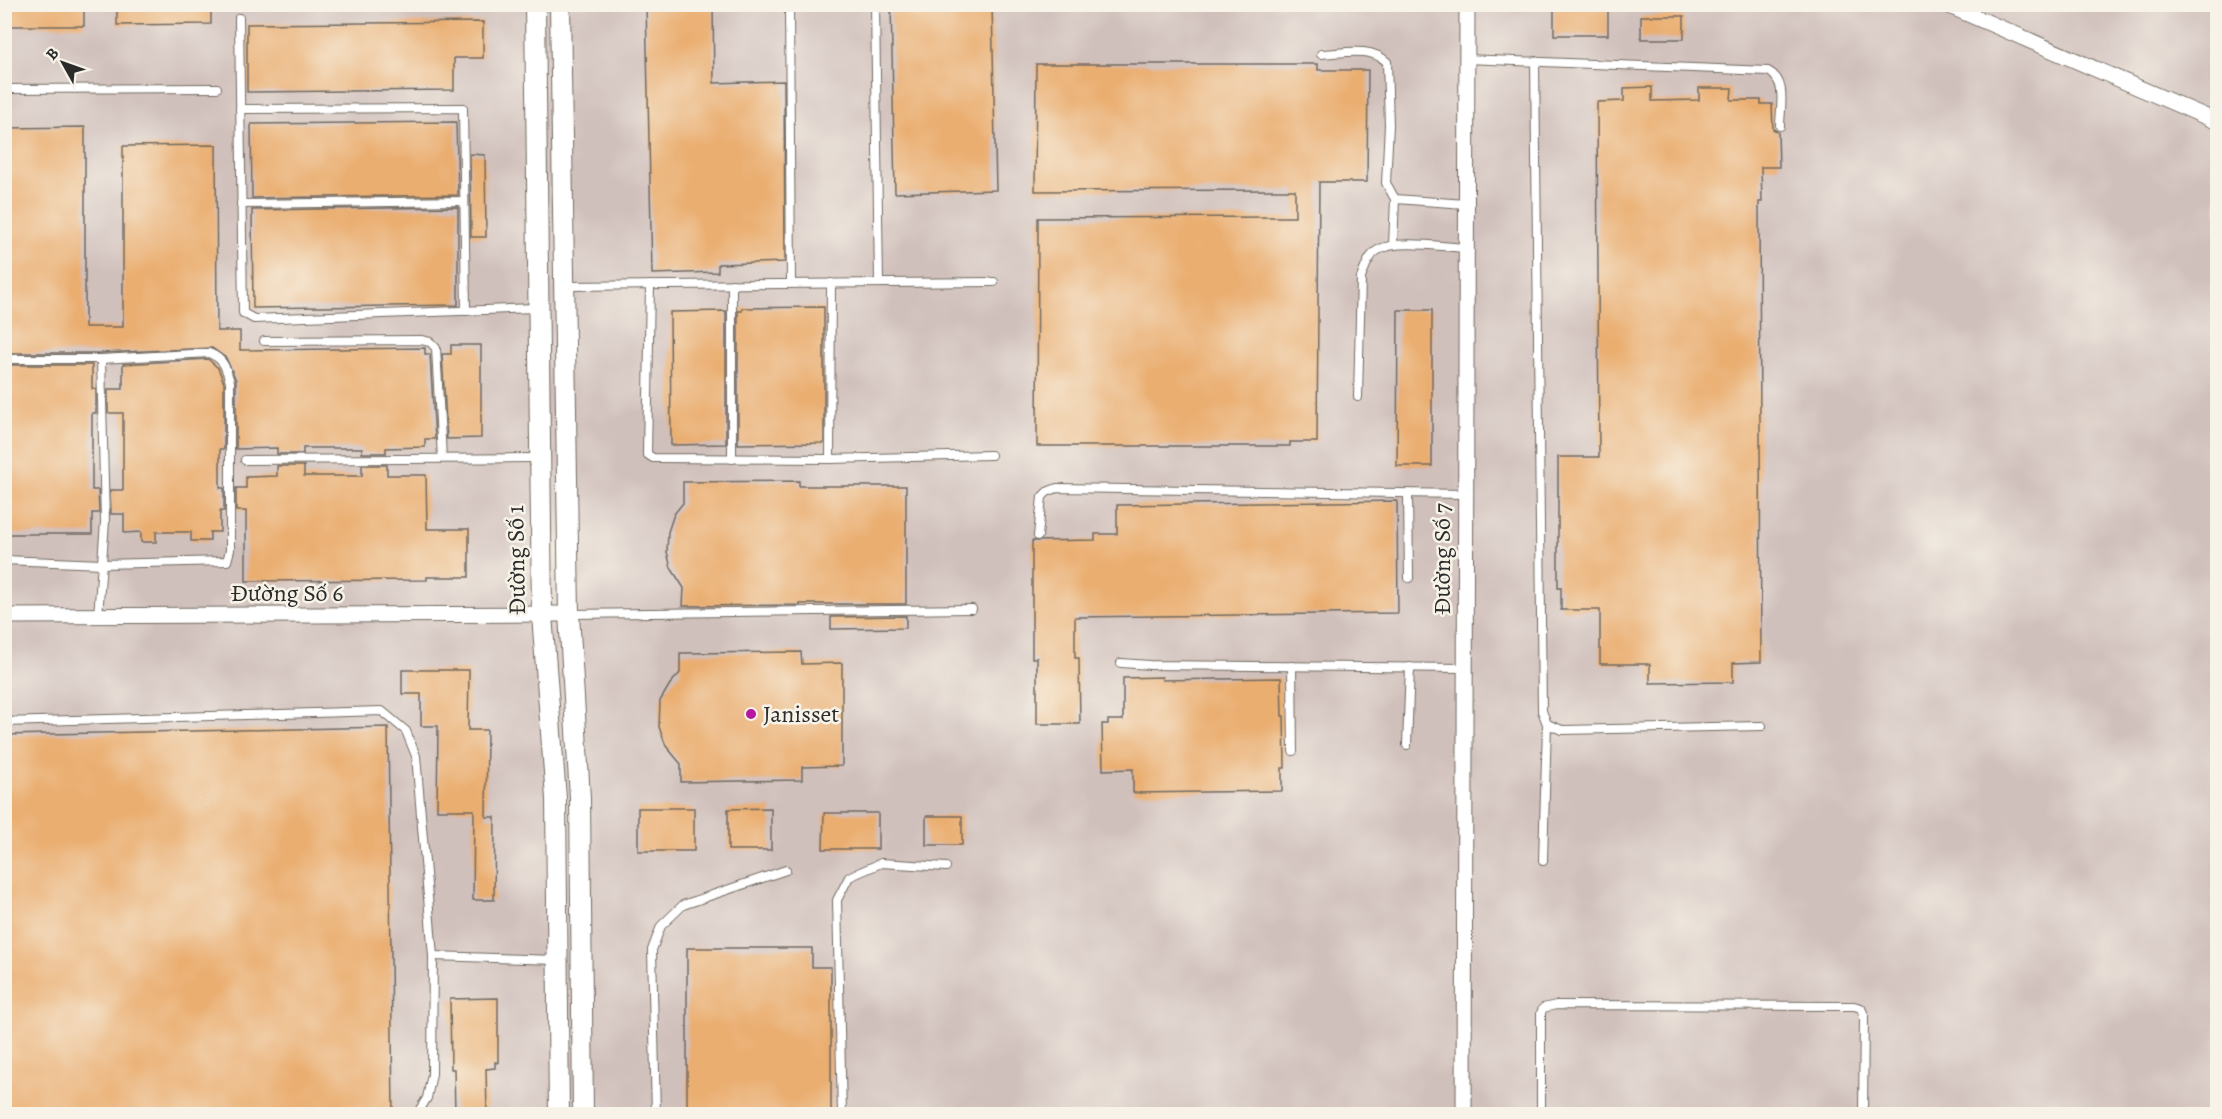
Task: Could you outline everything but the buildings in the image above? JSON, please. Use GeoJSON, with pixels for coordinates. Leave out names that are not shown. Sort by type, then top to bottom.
{"type":"FeatureCollection","features":[{"type":"Feature","properties":{"kind":"street","name":"Đường Số 1"},"geometry":{"type":"LineString","coordinates":[[535,4],[542,615],[556,798],[559,1114]]}},
{"type":"Feature","properties":{"kind":"street"},"geometry":{"type":"LineString","coordinates":[[560,4],[569,614],[580,798],[583,1114]]}},
{"type":"Feature","properties":{"kind":"street","name":"Đường Số 7"},"geometry":{"type":"LineString","coordinates":[[1464,1114],[1467,4]]}},
{"type":"Feature","properties":{"kind":"street"},"geometry":{"type":"LineString","coordinates":[[1945,4],[2217,122]]}},
{"type":"Feature","properties":{"kind":"street","name":"Đường Số 6"},"geometry":{"type":"LineString","coordinates":[[4,616],[569,614]]}},
{"type":"Feature","properties":{"kind":"lane"},"geometry":{"type":"LineString","coordinates":[[789,4],[791,284]]}},
{"type":"Feature","properties":{"kind":"lane"},"geometry":{"type":"LineString","coordinates":[[875,4],[879,283]]}},
{"type":"Feature","properties":{"kind":"lane"},"geometry":{"type":"LineString","coordinates":[[239,18],[243,313],[255,319],[538,308]]}},
{"type":"Feature","properties":{"kind":"lane"},"geometry":{"type":"LineString","coordinates":[[1322,54],[1362,52],[1378,55],[1387,63],[1389,115],[1386,183],[1395,199],[1393,245]]}},
{"type":"Feature","properties":{"kind":"lane"},"geometry":{"type":"LineString","coordinates":[[1466,59],[1768,71],[1778,79],[1781,86],[1780,126]]}},
{"type":"Feature","properties":{"kind":"lane"},"geometry":{"type":"LineString","coordinates":[[1535,61],[1542,711],[1547,724],[1543,861]]}},
{"type":"Feature","properties":{"kind":"lane"},"geometry":{"type":"LineString","coordinates":[[4,89],[217,88]]}},
{"type":"Feature","properties":{"kind":"lane"},"geometry":{"type":"LineString","coordinates":[[240,109],[463,108],[466,311]]}},
{"type":"Feature","properties":{"kind":"lane"},"geometry":{"type":"LineString","coordinates":[[1395,199],[1466,204]]}},
{"type":"Feature","properties":{"kind":"lane"},"geometry":{"type":"LineString","coordinates":[[242,204],[464,201]]}},
{"type":"Feature","properties":{"kind":"lane"},"geometry":{"type":"LineString","coordinates":[[1358,397],[1361,278],[1367,263],[1376,251],[1393,245],[1466,248]]}},
{"type":"Feature","properties":{"kind":"lane"},"geometry":{"type":"LineString","coordinates":[[564,286],[994,282]]}},
{"type":"Feature","properties":{"kind":"lane"},"geometry":{"type":"LineString","coordinates":[[830,459],[831,283]]}},
{"type":"Feature","properties":{"kind":"lane"},"geometry":{"type":"LineString","coordinates":[[732,284],[732,459]]}},
{"type":"Feature","properties":{"kind":"lane"},"geometry":{"type":"LineString","coordinates":[[650,285],[647,454],[658,459],[830,459],[992,455]]}},
{"type":"Feature","properties":{"kind":"lane"},"geometry":{"type":"LineString","coordinates":[[264,341],[421,340],[430,342],[436,348],[442,458]]}},
{"type":"Feature","properties":{"kind":"lane"},"geometry":{"type":"LineString","coordinates":[[4,359],[101,359],[209,353],[222,361],[230,382],[230,550],[227,561],[102,564],[4,560]]}},
{"type":"Feature","properties":{"kind":"lane"},"geometry":{"type":"LineString","coordinates":[[98,616],[105,522],[101,359]]}},
{"type":"Feature","properties":{"kind":"lane"},"geometry":{"type":"LineString","coordinates":[[245,460],[540,458]]}},
{"type":"Feature","properties":{"kind":"lane"},"geometry":{"type":"LineString","coordinates":[[1038,536],[1042,497],[1057,488],[1465,494]]}},
{"type":"Feature","properties":{"kind":"lane"},"geometry":{"type":"LineString","coordinates":[[1408,494],[1409,578]]}},
{"type":"Feature","properties":{"kind":"lane"},"geometry":{"type":"LineString","coordinates":[[569,614],[972,609]]}},
{"type":"Feature","properties":{"kind":"lane"},"geometry":{"type":"LineString","coordinates":[[1120,663],[1464,668]]}},
{"type":"Feature","properties":{"kind":"lane"},"geometry":{"type":"LineString","coordinates":[[1292,666],[1293,751]]}},
{"type":"Feature","properties":{"kind":"lane"},"geometry":{"type":"LineString","coordinates":[[1407,745],[1410,667]]}},
{"type":"Feature","properties":{"kind":"lane"},"geometry":{"type":"LineString","coordinates":[[4,722],[382,711],[406,731],[416,756],[433,956],[432,1074],[427,1098],[417,1114]]}},
{"type":"Feature","properties":{"kind":"lane"},"geometry":{"type":"LineString","coordinates":[[1547,724],[1562,730],[1762,726]]}},
{"type":"Feature","properties":{"kind":"lane"},"geometry":{"type":"LineString","coordinates":[[842,1114],[837,900],[849,877],[881,863],[946,867]]}},
{"type":"Feature","properties":{"kind":"lane"},"geometry":{"type":"LineString","coordinates":[[656,1114],[652,950],[661,926],[683,905],[786,870]]}},
{"type":"Feature","properties":{"kind":"lane"},"geometry":{"type":"LineString","coordinates":[[433,956],[557,960]]}},
{"type":"Feature","properties":{"kind":"lane"},"geometry":{"type":"LineString","coordinates":[[1541,1114],[1541,1013],[1548,1005],[1854,1006],[1861,1008],[1864,1016],[1863,1114]]}},
{"type":"Feature","properties":{"kind":"shaded area"},"geometry":{"type":"Polygon","coordinates":[[[5,5],[2217,5],[2217,1114],[5,1114],[5,5]]]}},
{"type":"Feature","properties":{"kind":"place","name":"Janisset"},"geometry":{"type":"Point","coordinates":[751,714]}}]}
